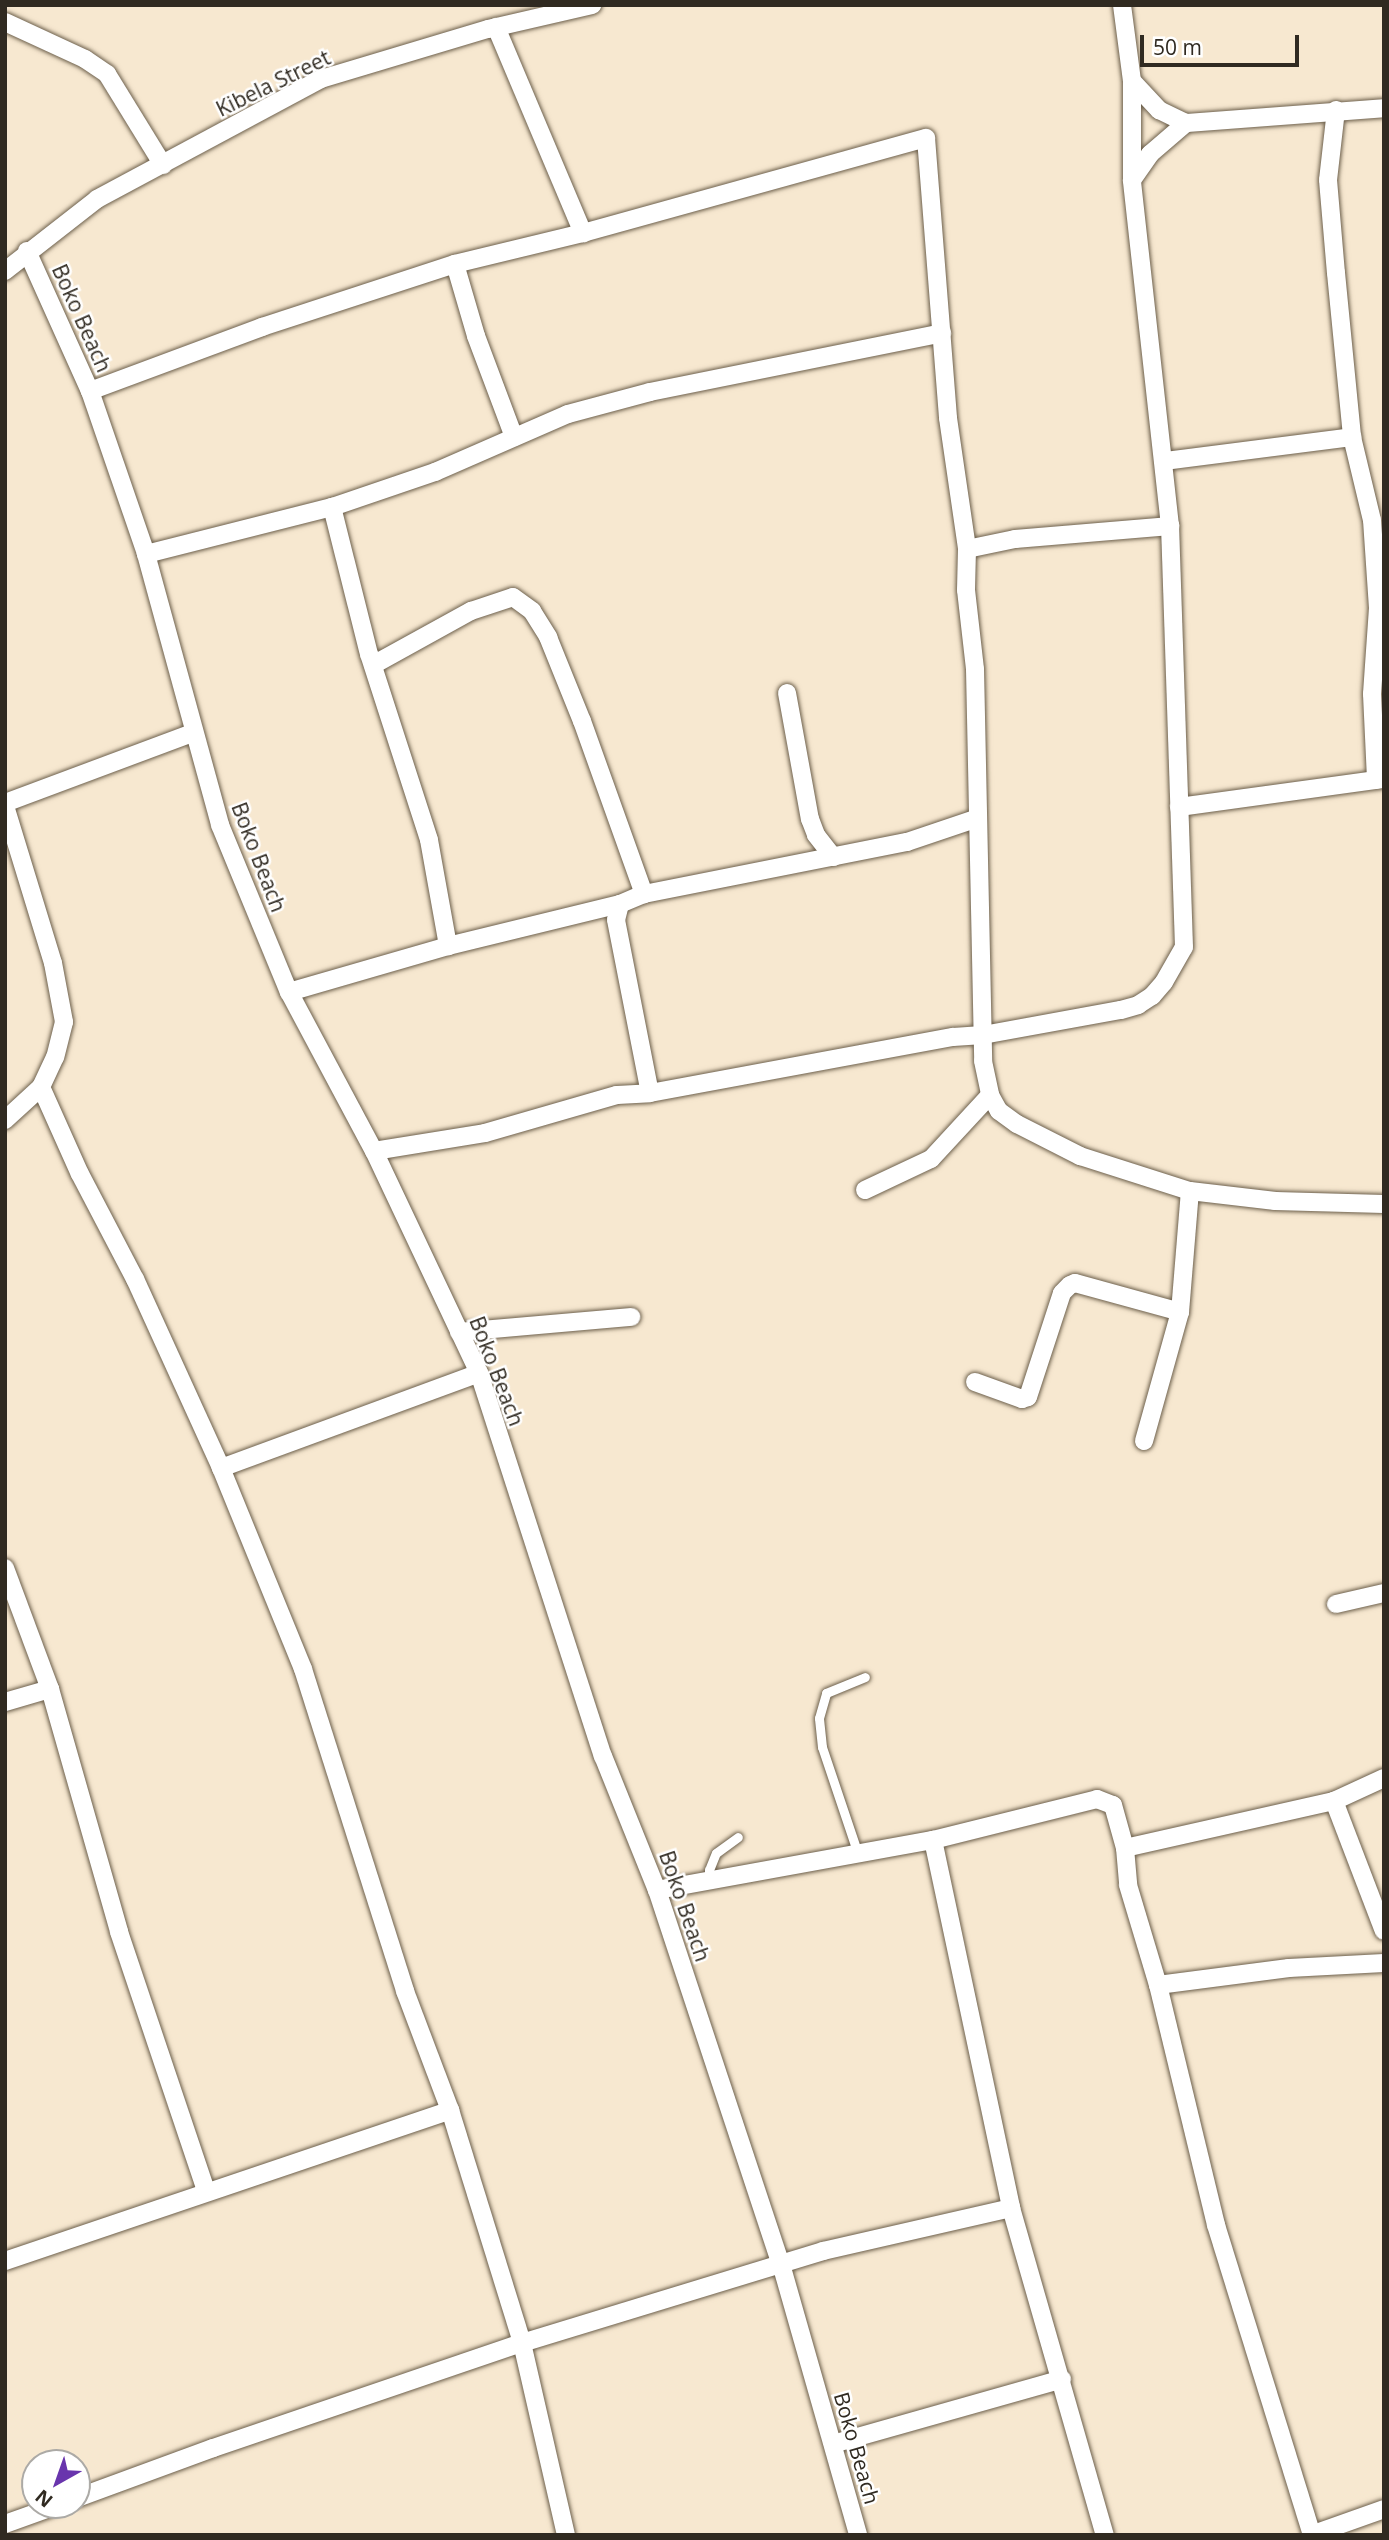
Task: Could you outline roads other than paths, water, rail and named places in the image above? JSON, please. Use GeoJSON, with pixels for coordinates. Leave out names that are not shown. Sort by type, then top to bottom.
{"type":"FeatureCollection","features":[{"type":"Feature","properties":{"kind":"street","name":"Kibela Street"},"geometry":{"type":"LineString","coordinates":[[5,271],[27,251],[97,199],[321,79],[496,27],[592,5]]}},
{"type":"Feature","properties":{"kind":"street"},"geometry":{"type":"LineString","coordinates":[[374,1151],[485,1133],[617,1095],[650,1093],[953,1037],[983,1035],[1121,1010],[1138,1005],[1152,996],[1184,947],[1170,526],[1165,461],[1132,180],[1132,81],[1122,5]]}},
{"type":"Feature","properties":{"kind":"street"},"geometry":{"type":"LineString","coordinates":[[5,22],[85,59],[107,74],[163,165]]}},
{"type":"Feature","properties":{"kind":"street"},"geometry":{"type":"LineString","coordinates":[[496,27],[583,233]]}},
{"type":"Feature","properties":{"kind":"street"},"geometry":{"type":"LineString","coordinates":[[1132,81],[1159,110],[1186,122],[1384,108]]}},
{"type":"Feature","properties":{"kind":"street"},"geometry":{"type":"LineString","coordinates":[[1179,807],[1380,780],[1372,694],[1378,608],[1371,520],[1352,437],[1328,180],[1336,110]]}},
{"type":"Feature","properties":{"kind":"street"},"geometry":{"type":"LineString","coordinates":[[1132,180],[1150,154],[1186,122]]}},
{"type":"Feature","properties":{"kind":"street"},"geometry":{"type":"LineString","coordinates":[[90,391],[262,327],[455,264],[583,233],[926,138],[948,418],[967,549],[966,590],[975,669],[983,1062],[990,1095],[999,1111],[1017,1124],[1080,1156],[1190,1191],[1275,1201],[1384,1204]]}},
{"type":"Feature","properties":{"kind":"street","name":"Boko Beach"},"geometry":{"type":"LineString","coordinates":[[27,251],[90,391],[146,554],[192,733],[220,825],[289,992],[374,1151],[479,1373],[603,1756],[657,1890],[781,2264],[858,2535]]}},
{"type":"Feature","properties":{"kind":"street"},"geometry":{"type":"LineString","coordinates":[[455,264],[476,336],[514,437]]}},
{"type":"Feature","properties":{"kind":"street"},"geometry":{"type":"LineString","coordinates":[[146,554],[332,507],[435,472],[568,414],[650,393],[942,334]]}},
{"type":"Feature","properties":{"kind":"street"},"geometry":{"type":"LineString","coordinates":[[1165,461],[1352,437]]}},
{"type":"Feature","properties":{"kind":"street"},"geometry":{"type":"LineString","coordinates":[[332,507],[373,665],[429,840],[448,946]]}},
{"type":"Feature","properties":{"kind":"street"},"geometry":{"type":"LineString","coordinates":[[967,549],[1015,539],[1170,526]]}},
{"type":"Feature","properties":{"kind":"street"},"geometry":{"type":"LineString","coordinates":[[373,665],[471,611],[513,597],[532,611],[548,637],[582,721],[643,894]]}},
{"type":"Feature","properties":{"kind":"street"},"geometry":{"type":"LineString","coordinates":[[787,693],[810,819],[816,835],[834,857]]}},
{"type":"Feature","properties":{"kind":"street"},"geometry":{"type":"LineString","coordinates":[[5,1120],[41,1087],[55,1057],[64,1022],[53,963],[5,804],[192,733]]}},
{"type":"Feature","properties":{"kind":"street"},"geometry":{"type":"LineString","coordinates":[[289,992],[448,946],[620,904],[643,894],[907,842],[978,818]]}},
{"type":"Feature","properties":{"kind":"street"},"geometry":{"type":"LineString","coordinates":[[620,904],[616,920],[650,1093]]}},
{"type":"Feature","properties":{"kind":"street"},"geometry":{"type":"LineString","coordinates":[[41,1087],[80,1174],[135,1279],[221,1468],[303,1669],[405,1991],[450,2110],[522,2343],[566,2535]]}},
{"type":"Feature","properties":{"kind":"street"},"geometry":{"type":"LineString","coordinates":[[864,1190],[931,1159],[990,1095]]}},
{"type":"Feature","properties":{"kind":"street"},"geometry":{"type":"LineString","coordinates":[[1144,1441],[1180,1312],[1190,1191]]}},
{"type":"Feature","properties":{"kind":"street"},"geometry":{"type":"LineString","coordinates":[[975,1382],[1022,1399],[1028,1397],[1062,1293],[1075,1283],[1180,1312]]}},
{"type":"Feature","properties":{"kind":"street"},"geometry":{"type":"LineString","coordinates":[[459,1332],[631,1317]]}},
{"type":"Feature","properties":{"kind":"street"},"geometry":{"type":"LineString","coordinates":[[221,1468],[479,1373]]}},
{"type":"Feature","properties":{"kind":"street"},"geometry":{"type":"LineString","coordinates":[[5,1568],[50,1689],[119,1932],[206,2191]]}},
{"type":"Feature","properties":{"kind":"street"},"geometry":{"type":"LineString","coordinates":[[1336,1604],[1384,1593]]}},
{"type":"Feature","properties":{"kind":"street"},"geometry":{"type":"LineString","coordinates":[[5,1702],[50,1689]]}},
{"type":"Feature","properties":{"kind":"street"},"geometry":{"type":"LineString","coordinates":[[1125,1849],[1334,1801],[1384,1778]]}},
{"type":"Feature","properties":{"kind":"street"},"geometry":{"type":"LineString","coordinates":[[657,1890],[933,1840],[1104,1799],[1116,1809],[1125,1849],[1128,1885],[1158,1985],[1216,2225],[1311,2535],[1384,2509]]}},
{"type":"Feature","properties":{"kind":"street"},"geometry":{"type":"LineString","coordinates":[[1334,1801],[1384,1931]]}},
{"type":"Feature","properties":{"kind":"street"},"geometry":{"type":"LineString","coordinates":[[933,1840],[1011,2208],[1105,2535]]}},
{"type":"Feature","properties":{"kind":"street"},"geometry":{"type":"LineString","coordinates":[[1158,1985],[1289,1968],[1384,1963]]}},
{"type":"Feature","properties":{"kind":"street"},"geometry":{"type":"LineString","coordinates":[[5,2261],[450,2110]]}},
{"type":"Feature","properties":{"kind":"street"},"geometry":{"type":"LineString","coordinates":[[91,2493],[213,2448],[522,2343],[823,2251],[1011,2208]]}},
{"type":"Feature","properties":{"kind":"street"},"geometry":{"type":"LineString","coordinates":[[833,2444],[1062,2379]]}},
{"type":"Feature","properties":{"kind":"lane"},"geometry":{"type":"LineString","coordinates":[[858,1854],[822,1747],[819,1718],[826,1692],[865,1677]]}},
{"type":"Feature","properties":{"kind":"lane"},"geometry":{"type":"LineString","coordinates":[[709,1881],[709,1870],[716,1853],[738,1837]]}}]}
